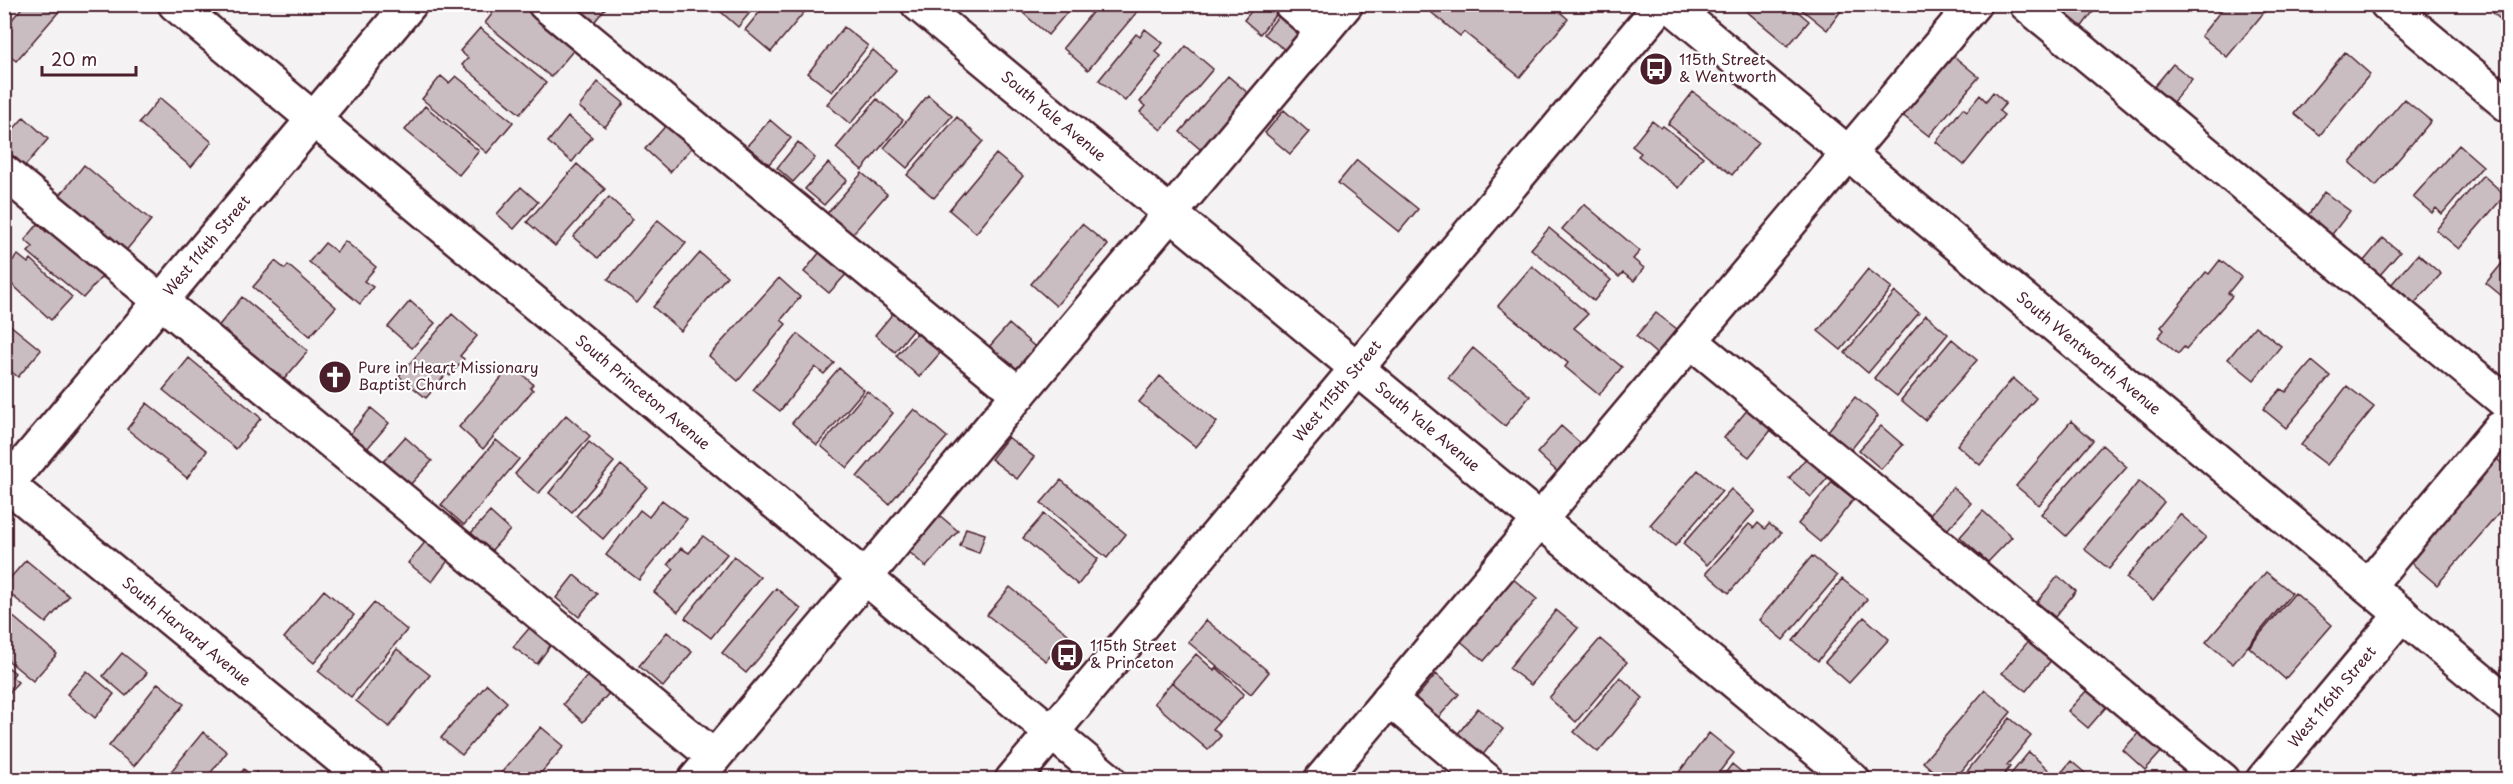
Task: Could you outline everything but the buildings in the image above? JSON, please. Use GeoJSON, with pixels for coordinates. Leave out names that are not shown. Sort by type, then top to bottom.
{"type":"FeatureCollection","features":[{"type":"Feature","properties":{"kind":"street","name":"South Princeton Avenue"},"geometry":{"type":"LineString","coordinates":[[175,4],[1109,780]]}},
{"type":"Feature","properties":{"kind":"street","name":"West 114th Street"},"geometry":{"type":"LineString","coordinates":[[5,485],[410,4]]}},
{"type":"Feature","properties":{"kind":"street"},"geometry":{"type":"LineString","coordinates":[[545,4],[1019,394]]}},
{"type":"Feature","properties":{"kind":"street","name":"South Yale Avenue"},"geometry":{"type":"LineString","coordinates":[[918,4],[1853,780]]}},
{"type":"Feature","properties":{"kind":"street"},"geometry":{"type":"LineString","coordinates":[[1291,4],[1323,31]]}},
{"type":"Feature","properties":{"kind":"street"},"geometry":{"type":"LineString","coordinates":[[4,172],[160,302],[704,768],[1346,4]]}},
{"type":"Feature","properties":{"kind":"street","name":"West 115th Street"},"geometry":{"type":"LineString","coordinates":[[1012,780],[1662,4]]}},
{"type":"Feature","properties":{"kind":"street","name":"South Wentworth Avenue"},"geometry":{"type":"LineString","coordinates":[[1669,4],[2508,703]]}},
{"type":"Feature","properties":{"kind":"street"},"geometry":{"type":"LineString","coordinates":[[1321,780],[1974,4]]}},
{"type":"Feature","properties":{"kind":"street"},"geometry":{"type":"LineString","coordinates":[[2026,4],[2504,417],[2368,586]]}},
{"type":"Feature","properties":{"kind":"street"},"geometry":{"type":"LineString","coordinates":[[2387,4],[2508,105]]}},
{"type":"Feature","properties":{"kind":"street"},"geometry":{"type":"LineString","coordinates":[[1691,341],[2223,780]]}},
{"type":"Feature","properties":{"kind":"street","name":"South Harvard Avenue"},"geometry":{"type":"LineString","coordinates":[[5,485],[367,780]]}},
{"type":"Feature","properties":{"kind":"street","name":"West 116th Street"},"geometry":{"type":"LineString","coordinates":[[2263,780],[2402,614]]}},
{"type":"Feature","properties":{"kind":"street"},"geometry":{"type":"LineString","coordinates":[[1389,699],[1486,780]]}},
{"type":"Feature","properties":{"kind":"place","name":"115th Street & Wentworth"},"geometry":{"type":"Point","coordinates":[1656,69]}},
{"type":"Feature","properties":{"kind":"place","name":"Pure in Heart Missionary Baptist Church"},"geometry":{"type":"Point","coordinates":[335,377]}},
{"type":"Feature","properties":{"kind":"place","name":"115th Street & Princeton"},"geometry":{"type":"Point","coordinates":[1067,655]}}]}
